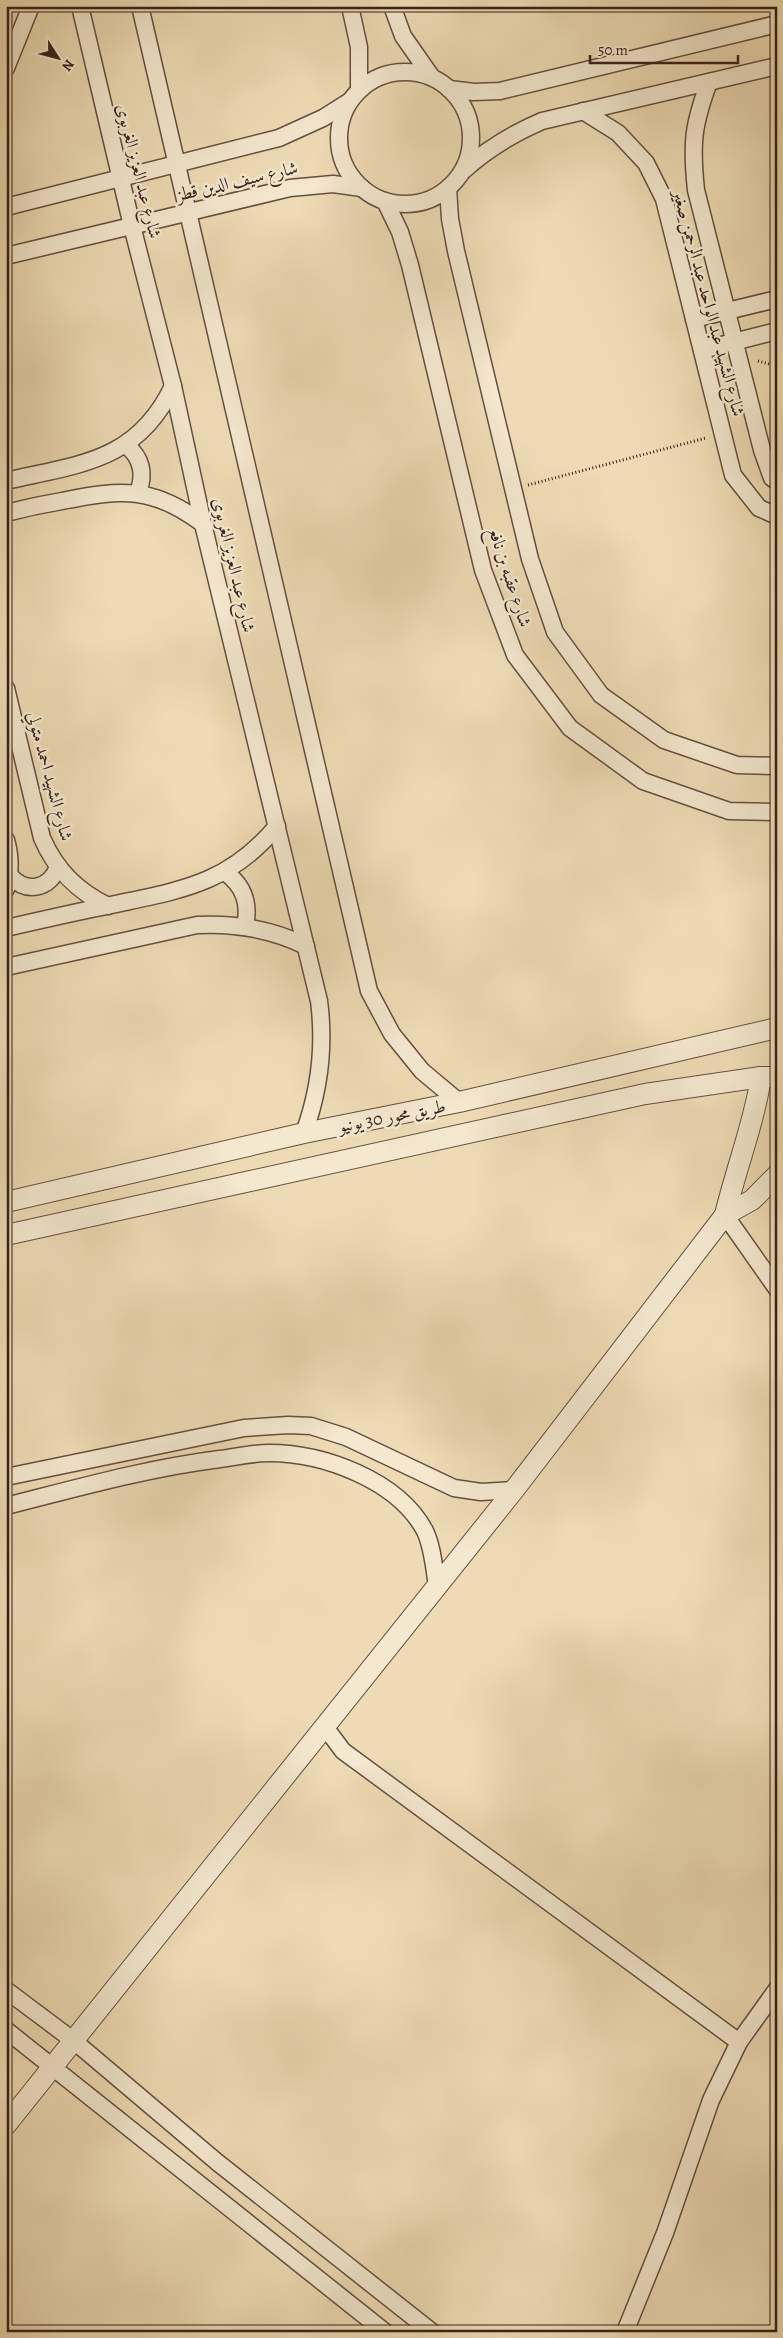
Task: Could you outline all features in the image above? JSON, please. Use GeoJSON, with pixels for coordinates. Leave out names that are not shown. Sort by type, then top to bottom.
{"type":"FeatureCollection","features":[{"type":"Feature","properties":{"kind":"street"},"geometry":{"type":"LineString","coordinates":[[6,68],[31,6]]}},
{"type":"Feature","properties":{"kind":"street","name":"شارع عبد العزيز الغربوى"},"geometry":{"type":"LineString","coordinates":[[80,6],[120,178],[173,386],[203,524],[320,1001],[323,1039],[316,1097],[304,1133]]}},
{"type":"Feature","properties":{"kind":"street","name":"شارع عبد العزيز الغربوى"},"geometry":{"type":"LineString","coordinates":[[140,6],[369,991],[392,1034],[416,1064],[459,1102]]}},
{"type":"Feature","properties":{"kind":"street"},"geometry":{"type":"LineString","coordinates":[[350,6],[359,47],[354,96],[342,118],[339,137],[341,156],[349,174],[362,188],[385,201],[407,204],[429,199],[448,188],[484,152],[512,134],[542,121],[777,66]]}},
{"type":"Feature","properties":{"kind":"street"},"geometry":{"type":"LineString","coordinates":[[392,6],[403,36],[431,76],[450,89],[464,107],[471,129],[469,152],[460,174]]}},
{"type":"Feature","properties":{"kind":"street"},"geometry":{"type":"LineString","coordinates":[[450,89],[474,92],[500,91],[777,24]]}},
{"type":"Feature","properties":{"kind":"street"},"geometry":{"type":"LineString","coordinates":[[354,96],[380,76],[406,71],[431,76]]}},
{"type":"Feature","properties":{"kind":"street","name":"شارع الشهيد عبد الواحد عبد الرحمن صغير"},"geometry":{"type":"LineString","coordinates":[[709,82],[697,116],[692,153],[696,190],[762,450],[772,478],[777,481]]}},
{"type":"Feature","properties":{"kind":"street","name":"شارع سيف الدين قطز"},"geometry":{"type":"LineString","coordinates":[[6,207],[279,138],[323,118],[354,96]]}},
{"type":"Feature","properties":{"kind":"street","name":"شارع الشهيد عبد الواحد عبد الرحمن صغير"},"geometry":{"type":"LineString","coordinates":[[583,111],[618,133],[646,163],[664,199],[733,475],[759,508],[777,516]]}},
{"type":"Feature","properties":{"kind":"street","name":"شارع سيف الدين قطز"},"geometry":{"type":"LineString","coordinates":[[6,256],[304,186],[333,184],[362,188]]}},
{"type":"Feature","properties":{"kind":"street","name":"شارع عقبه بن نافع"},"geometry":{"type":"LineString","coordinates":[[448,188],[450,219],[456,251],[513,489],[530,559],[555,632],[601,694],[664,740],[737,765],[777,766]]}},
{"type":"Feature","properties":{"kind":"street","name":"شارع عقبه بن نافع"},"geometry":{"type":"LineString","coordinates":[[385,201],[400,232],[410,265],[483,570],[515,656],[570,728],[643,781],[729,811],[777,812]]}},
{"type":"Feature","properties":{"kind":"street"},"geometry":{"type":"LineString","coordinates":[[694,319],[777,299]]}},
{"type":"Feature","properties":{"kind":"street"},"geometry":{"type":"LineString","coordinates":[[702,350],[777,331]]}},
{"type":"Feature","properties":{"kind":"street"},"geometry":{"type":"LineString","coordinates":[[6,481],[97,459],[126,445],[166,402],[173,386]]}},
{"type":"Feature","properties":{"kind":"street"},"geometry":{"type":"LineString","coordinates":[[126,445],[133,451],[141,467],[142,476],[138,493]]}},
{"type":"Feature","properties":{"kind":"street"},"geometry":{"type":"LineString","coordinates":[[9,515],[102,493],[138,493],[173,504],[203,524]]}},
{"type":"Feature","properties":{"kind":"street","name":"شارع الشهيد احمد متولي"},"geometry":{"type":"LineString","coordinates":[[6,688],[42,838],[58,867],[80,890],[108,906]]}},
{"type":"Feature","properties":{"kind":"street"},"geometry":{"type":"LineString","coordinates":[[6,928],[185,889],[225,872],[253,852],[276,826]]}},
{"type":"Feature","properties":{"kind":"street"},"geometry":{"type":"LineString","coordinates":[[6,840],[10,860],[8,883],[24,886],[42,886],[49,882],[58,867]]}},
{"type":"Feature","properties":{"kind":"street"},"geometry":{"type":"LineString","coordinates":[[225,872],[234,878],[245,895],[247,916],[245,926]]}},
{"type":"Feature","properties":{"kind":"street"},"geometry":{"type":"LineString","coordinates":[[6,967],[182,927],[213,924],[245,926],[276,934],[306,946]]}},
{"type":"Feature","properties":{"kind":"street","name":"طريق محور 30 يونيو"},"geometry":{"type":"LineString","coordinates":[[6,1202],[304,1133],[459,1102],[777,1028]]}},
{"type":"Feature","properties":{"kind":"street"},"geometry":{"type":"LineString","coordinates":[[6,2125],[514,1490],[725,1215],[739,1162],[756,1109],[769,1077]]}},
{"type":"Feature","properties":{"kind":"street","name":"طريق محور 30 يونيو"},"geometry":{"type":"LineString","coordinates":[[6,1235],[644,1094],[769,1077]]}},
{"type":"Feature","properties":{"kind":"street"},"geometry":{"type":"LineString","coordinates":[[725,1215],[752,1200],[777,1175]]}},
{"type":"Feature","properties":{"kind":"street"},"geometry":{"type":"LineString","coordinates":[[725,1215],[777,1289]]}},
{"type":"Feature","properties":{"kind":"street"},"geometry":{"type":"LineString","coordinates":[[6,1477],[244,1428],[288,1425],[312,1426],[346,1437],[454,1488],[481,1492],[514,1490]]}},
{"type":"Feature","properties":{"kind":"street"},"geometry":{"type":"LineString","coordinates":[[6,1506],[182,1464],[269,1453],[305,1457],[355,1471],[382,1486],[406,1506],[424,1530],[432,1552],[437,1586]]}},
{"type":"Feature","properties":{"kind":"street"},"geometry":{"type":"LineString","coordinates":[[325,1727],[343,1751],[739,2042]]}},
{"type":"Feature","properties":{"kind":"street"},"geometry":{"type":"LineString","coordinates":[[625,2332],[665,2233],[711,2100],[739,2042],[777,1989]]}},
{"type":"Feature","properties":{"kind":"street"},"geometry":{"type":"LineString","coordinates":[[6,1990],[74,2040],[218,2162],[432,2332]]}},
{"type":"Feature","properties":{"kind":"street"},"geometry":{"type":"LineString","coordinates":[[6,2030],[385,2332]]}},
{"type":"Feature","properties":{"kind":"path"},"geometry":{"type":"LineString","coordinates":[[513,489],[723,434]]}}]}
